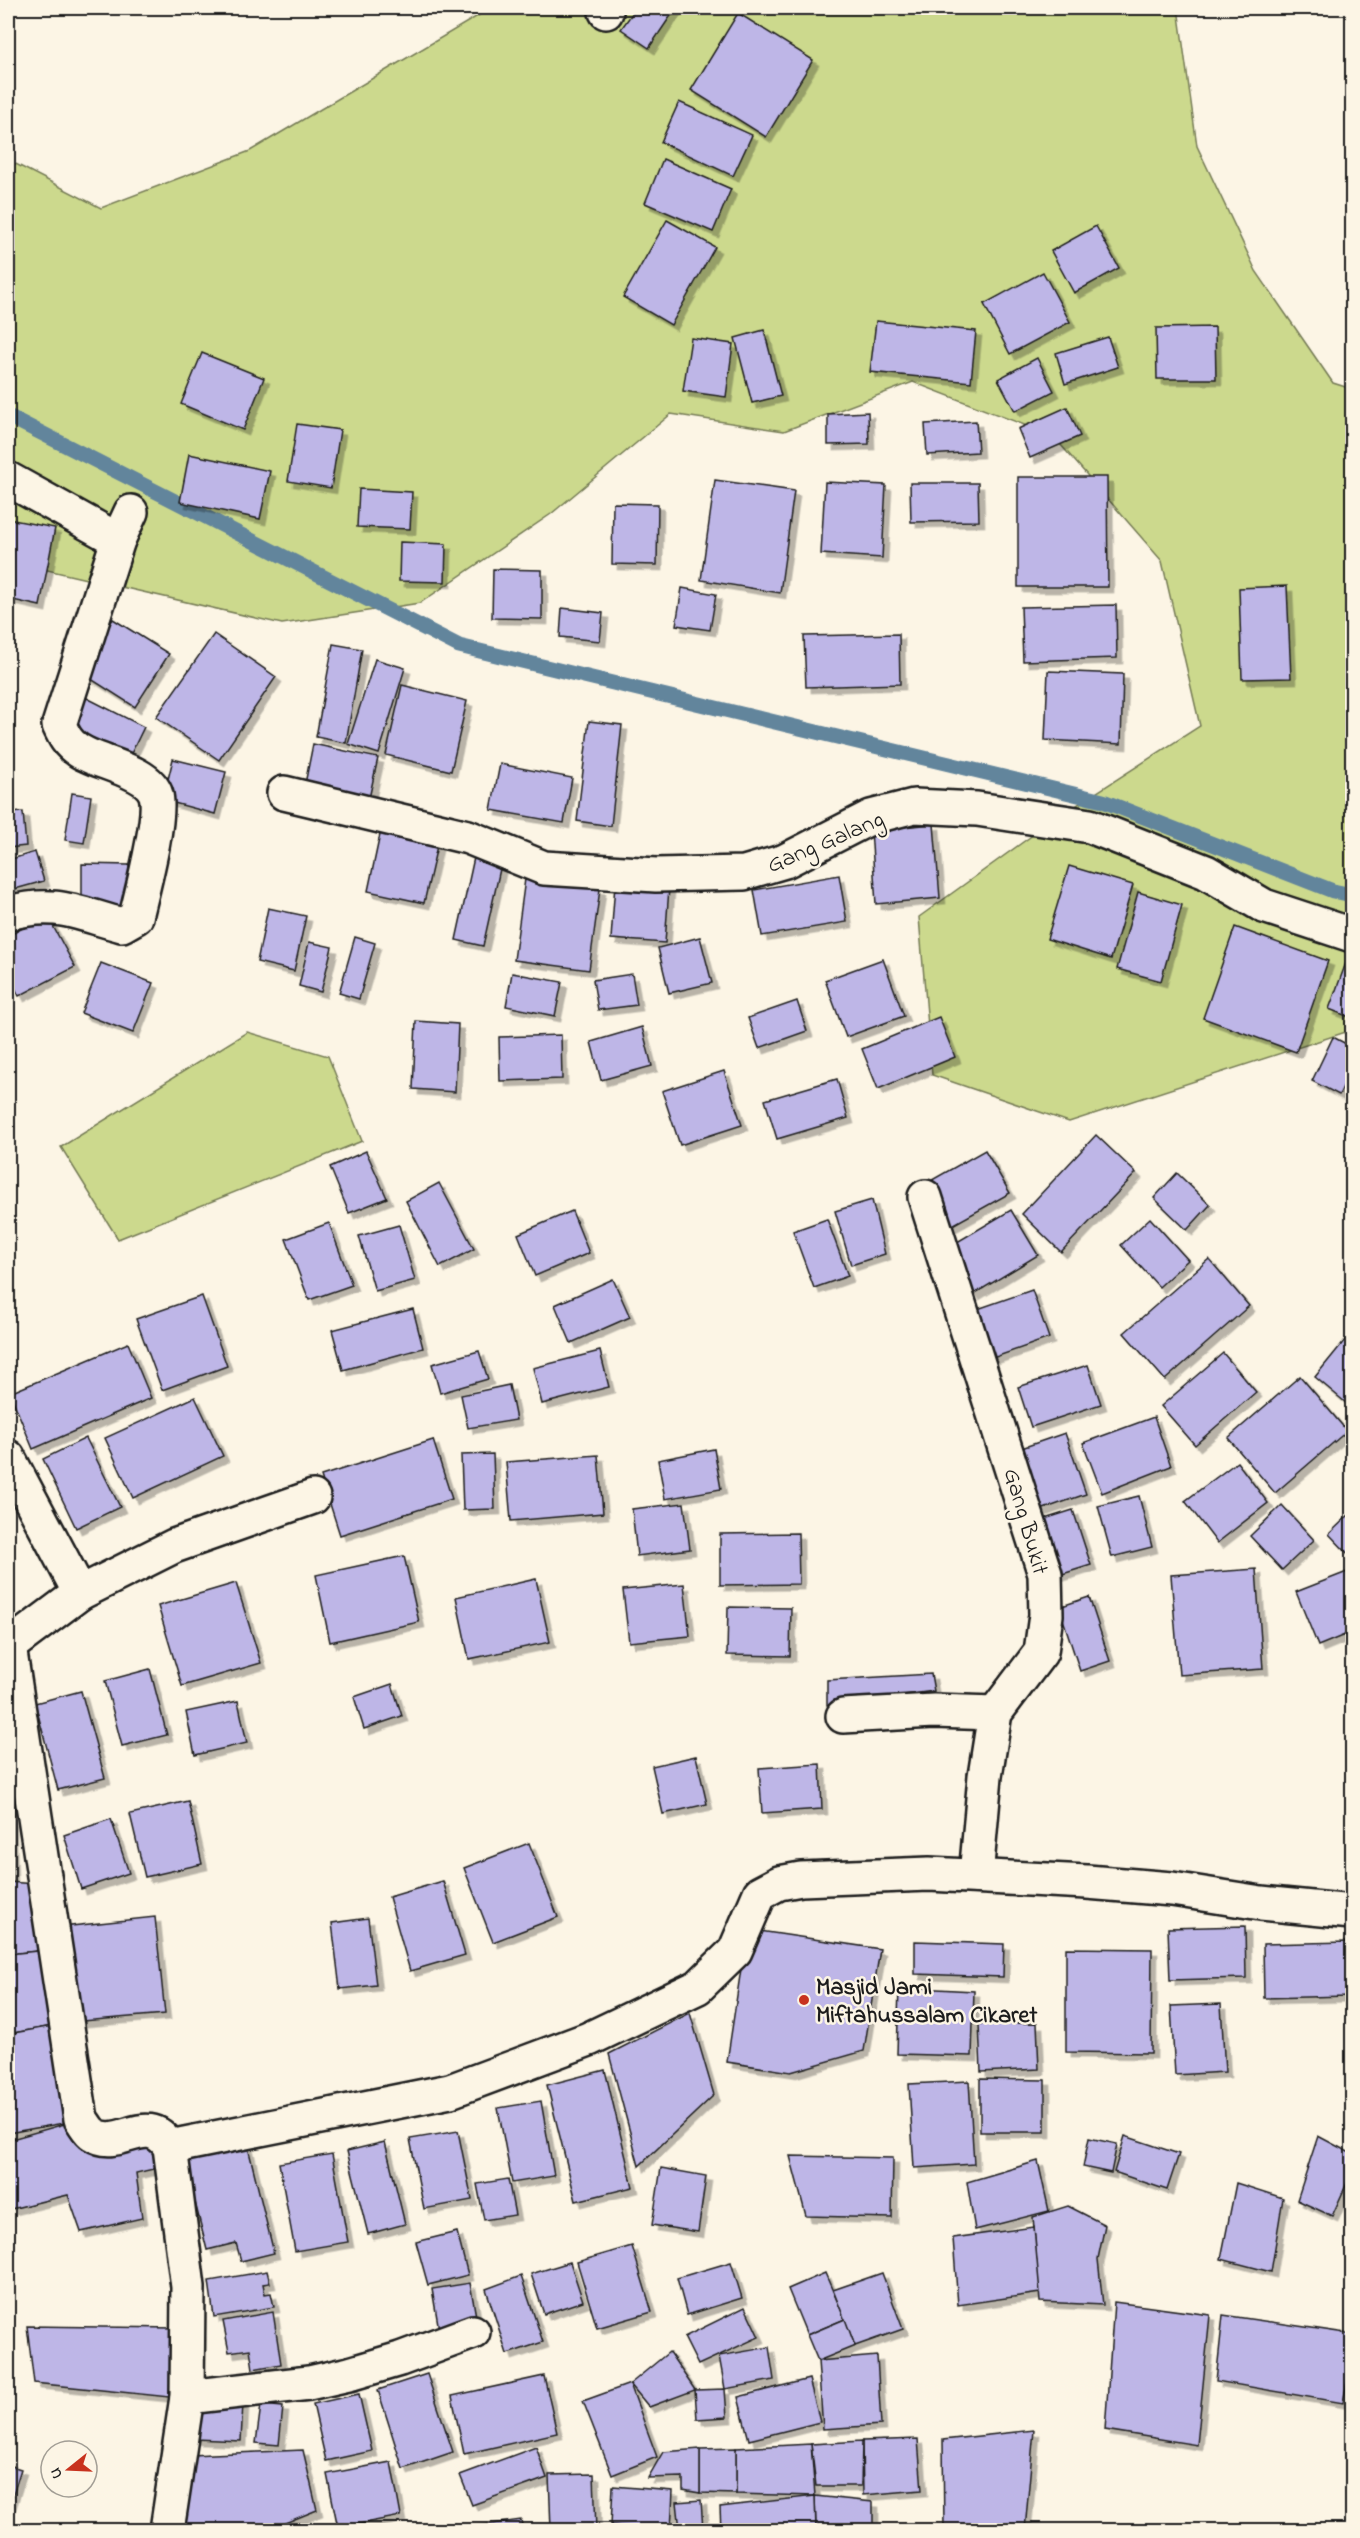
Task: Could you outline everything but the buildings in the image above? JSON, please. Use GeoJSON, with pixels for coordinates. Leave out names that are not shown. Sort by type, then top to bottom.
{"type":"FeatureCollection","features":[{"type":"Feature","properties":{"kind":"street"},"geometry":{"type":"LineString","coordinates":[[8,479],[124,526],[59,725],[66,740],[79,752],[123,769],[147,782],[156,794],[153,835],[136,917],[123,925],[83,912],[57,907],[34,906],[8,913]]}},
{"type":"Feature","properties":{"kind":"street","name":"Gang Galang"},"geometry":{"type":"LineString","coordinates":[[284,793],[468,837],[544,868],[656,875],[744,873],[785,861],[871,818],[914,806],[977,809],[1090,826],[1206,872],[1264,906],[1353,935]]}},
{"type":"Feature","properties":{"kind":"street","name":"Gang Bukit"},"geometry":{"type":"LineString","coordinates":[[925,1197],[1046,1574],[1046,1616],[1041,1652],[995,1713],[985,1776],[976,1876]]}},
{"type":"Feature","properties":{"kind":"street"},"geometry":{"type":"LineString","coordinates":[[8,1458],[80,1593]]}},
{"type":"Feature","properties":{"kind":"street"},"geometry":{"type":"LineString","coordinates":[[167,2530],[187,2397],[188,2288],[170,2147],[159,2133],[151,2131],[108,2140],[92,2134],[81,2119],[8,1646],[80,1593],[174,1546],[314,1497]]}},
{"type":"Feature","properties":{"kind":"street"},"geometry":{"type":"LineString","coordinates":[[843,1716],[934,1711],[995,1713]]}},
{"type":"Feature","properties":{"kind":"street"},"geometry":{"type":"LineString","coordinates":[[170,2147],[450,2091],[590,2039],[698,1987],[735,1952],[760,1893],[780,1883],[801,1879],[929,1874],[976,1876],[1172,1888],[1261,1904],[1353,1912]]}},
{"type":"Feature","properties":{"kind":"street"},"geometry":{"type":"LineString","coordinates":[[187,2397],[309,2383],[349,2374],[400,2359],[473,2332]]}},
{"type":"Feature","properties":{"kind":"green space"},"geometry":{"type":"Polygon","coordinates":[[[491,8],[1178,8],[1197,146],[1256,271],[1333,383],[1352,389],[1352,1030],[1069,1122],[932,1075],[919,917],[1055,819],[1200,726],[1162,561],[1053,436],[913,382],[784,431],[671,414],[551,514],[420,603],[282,624],[8,561],[8,160],[101,208],[250,151],[491,8]]]}},
{"type":"Feature","properties":{"kind":"green space"},"geometry":{"type":"Polygon","coordinates":[[[247,1032],[328,1056],[362,1141],[118,1239],[61,1147],[247,1032]]]}},
{"type":"Feature","properties":{"kind":"waterway"},"geometry":{"type":"LineString","coordinates":[[8,416],[459,646],[1103,801],[1333,891],[1352,895]]}},
{"type":"Feature","properties":{"kind":"place","name":"Masjid Jami Miftahussalam Cikaret"},"geometry":{"type":"Point","coordinates":[804,2000]}}]}
